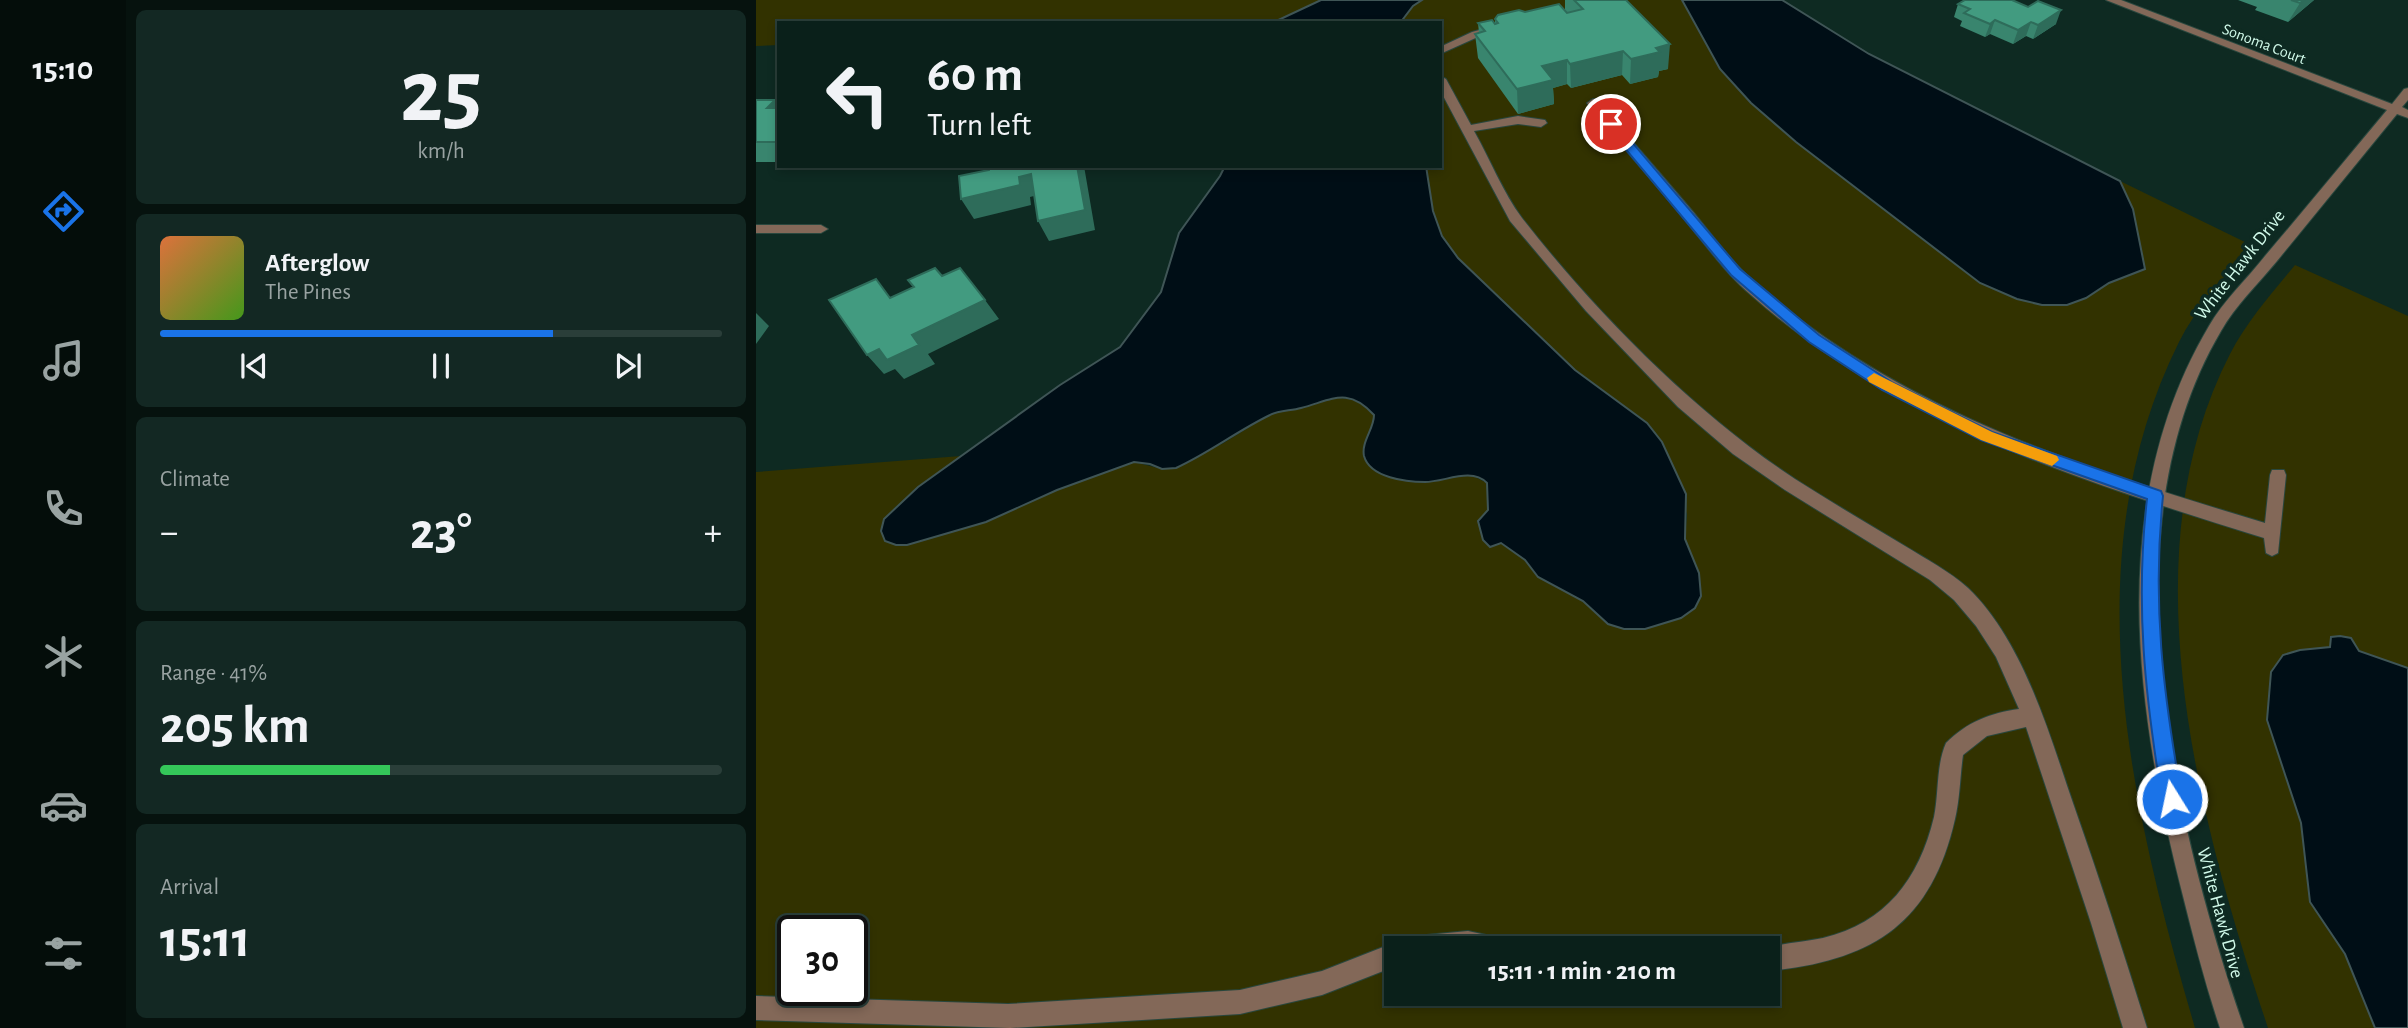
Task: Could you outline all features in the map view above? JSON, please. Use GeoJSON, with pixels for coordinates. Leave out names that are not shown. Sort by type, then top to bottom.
{"type":"FeatureCollection","features":[{"type":"Feature","properties":{"kind":"street","name":"Sonoma Court"},"geometry":{"type":"LineString","coordinates":[[2111,0],[2400,111]]}},
{"type":"Feature","properties":{"kind":"street"},"geometry":{"type":"LineString","coordinates":[[1442,50],[1476,34],[1509,25]]}},
{"type":"Feature","properties":{"kind":"street"},"geometry":{"type":"LineString","coordinates":[[1442,83],[1515,218],[1591,307],[1684,403],[1739,449],[1823,505],[1937,574],[1961,594],[1983,620],[2003,652],[2033,717],[2103,923],[2135,1028]]}},
{"type":"Feature","properties":{"kind":"street","name":"White Hawk Drive"},"geometry":{"type":"LineString","coordinates":[[2232,1028],[2180,846],[2155,703],[2149,602],[2155,496],[2172,422],[2192,370],[2216,326],[2400,111],[2408,92]]}},
{"type":"Feature","properties":{"kind":"street"},"geometry":{"type":"LineString","coordinates":[[1593,103],[1735,272],[1814,339],[1888,387],[1987,436],[2272,540],[2278,474]]}},
{"type":"Feature","properties":{"kind":"street"},"geometry":{"type":"LineString","coordinates":[[1466,129],[1518,120],[1541,123]]}},
{"type":"Feature","properties":{"kind":"street"},"geometry":{"type":"LineString","coordinates":[[756,229],[821,229]]}},
{"type":"Feature","properties":{"kind":"street"},"geometry":{"type":"LineString","coordinates":[[1780,957],[1849,941],[1876,929],[1892,916],[1907,901],[1919,883],[1944,818],[1953,750],[1979,727],[2033,717]]}},
{"type":"Feature","properties":{"kind":"street"},"geometry":{"type":"LineString","coordinates":[[756,1008],[1008,1016],[1240,1002],[1322,984],[1384,959]]}},
{"type":"Feature","properties":{"kind":"shaded area"},"geometry":{"type":"Polygon","coordinates":[[[756,0],[1321,0],[1276,21],[777,21],[777,45],[756,46],[756,0]]]}},
{"type":"Feature","properties":{"kind":"shaded area"},"geometry":{"type":"Polygon","coordinates":[[[1321,0],[1422,0],[1413,6],[1402,21],[1276,21],[1321,0]]]}},
{"type":"Feature","properties":{"kind":"shaded area"},"geometry":{"type":"Polygon","coordinates":[[[1422,0],[1682,0],[1884,208],[1965,272],[2086,298],[2109,283],[2145,269],[2133,209],[2120,181],[2251,245],[2186,329],[2146,425],[2127,510],[2120,596],[2122,684],[2133,771],[2150,859],[2195,1028],[756,1028],[756,472],[961,456],[894,508],[986,522],[1057,490],[1134,462],[1162,469],[1190,461],[1272,413],[1302,408],[1329,397],[1357,400],[1374,415],[1374,426],[1364,447],[1384,475],[1425,482],[1471,475],[1487,483],[1488,511],[1478,521],[1490,547],[1500,543],[1525,560],[1538,577],[1559,586],[1583,601],[1595,613],[1624,629],[1645,629],[1681,618],[1689,552],[1685,539],[1687,514],[1647,423],[1575,370],[1458,258],[1442,236],[1433,211],[1426,168],[1442,168],[1442,21],[1402,21],[1413,6],[1422,0]]]}},
{"type":"Feature","properties":{"kind":"shaded area"},"geometry":{"type":"Polygon","coordinates":[[[1682,0],[1782,0],[1869,54],[2120,181],[2133,209],[2145,269],[2109,283],[2086,298],[2067,305],[2042,305],[2017,299],[1980,283],[1796,142],[1751,103],[1720,69],[1682,0]]]}},
{"type":"Feature","properties":{"kind":"shaded area"},"geometry":{"type":"Polygon","coordinates":[[[1224,168],[1426,168],[1433,211],[1442,236],[1458,258],[1575,370],[1647,423],[1662,442],[1686,494],[1685,539],[1699,573],[1701,596],[1695,608],[1681,618],[1645,629],[1624,629],[1608,624],[1583,601],[1538,577],[1525,560],[1501,543],[1490,547],[1483,540],[1478,521],[1488,510],[1487,483],[1481,478],[1458,476],[1417,482],[1399,480],[1374,469],[1364,456],[1364,451],[1374,415],[1365,406],[1348,398],[1331,399],[1274,413],[1176,468],[1162,469],[1134,462],[1057,490],[986,522],[907,545],[885,541],[881,531],[884,519],[918,487],[1060,385],[1120,347],[1161,292],[1179,233],[1224,168]]]}},
{"type":"Feature","properties":{"kind":"shaded area"},"geometry":{"type":"Polygon","coordinates":[[[2295,265],[2408,316],[2408,668],[2359,651],[2351,639],[2331,647],[2300,650],[2267,720],[2301,823],[2310,902],[2345,954],[2375,1028],[2268,1028],[2219,865],[2198,778],[2184,691],[2178,603],[2182,517],[2199,433],[2230,354],[2260,308],[2295,265]]]}},
{"type":"Feature","properties":{"kind":"shaded area"},"geometry":{"type":"Polygon","coordinates":[[[2331,637],[2351,638],[2359,651],[2408,668],[2408,1028],[2375,1028],[2345,954],[2310,902],[2301,823],[2267,720],[2271,672],[2283,655],[2330,647],[2331,637]]]}},
{"type":"Feature","properties":{"kind":"building"},"geometry":{"type":"Polygon","coordinates":[[[1574,0],[1626,0],[1670,44],[1656,48],[1660,52],[1631,59],[1623,51],[1570,64],[1567,60],[1542,66],[1553,80],[1517,89],[1475,34],[1485,31],[1478,23],[1492,20],[1495,24],[1498,23],[1495,19],[1498,15],[1559,4],[1567,13],[1583,9],[1574,0]]]}},
{"type":"Feature","properties":{"kind":"building"},"geometry":{"type":"Polygon","coordinates":[[[1965,0],[2012,0],[2028,7],[2038,1],[2061,10],[2038,25],[2031,22],[2018,30],[1995,20],[1990,24],[1964,13],[1970,9],[1958,4],[1965,0]]]}},
{"type":"Feature","properties":{"kind":"building"},"geometry":{"type":"Polygon","coordinates":[[[756,100],[775,100],[767,108],[777,108],[777,141],[756,142],[756,100]]]}},
{"type":"Feature","properties":{"kind":"building"},"geometry":{"type":"Polygon","coordinates":[[[1077,168],[1085,210],[1038,221],[1031,174],[1019,177],[1020,185],[961,199],[959,176],[989,170],[1077,168]]]}},
{"type":"Feature","properties":{"kind":"building"},"geometry":{"type":"Polygon","coordinates":[[[935,268],[942,276],[960,268],[985,300],[912,335],[919,345],[887,360],[879,349],[867,355],[829,300],[876,279],[890,298],[914,287],[908,280],[935,268]]]}},
{"type":"Feature","properties":{"kind":"slow traffic"},"geometry":{"type":"LineString","coordinates":[[1874,378],[1987,436],[2052,460]]}},
{"type":"Feature","properties":{"kind":"route"},"geometry":{"type":"LineString","coordinates":[[1611,124],[1735,272],[1781,314],[1814,339],[1888,387],[1987,436],[2155,496],[2149,602],[2155,703],[2172,799]]}}]}
